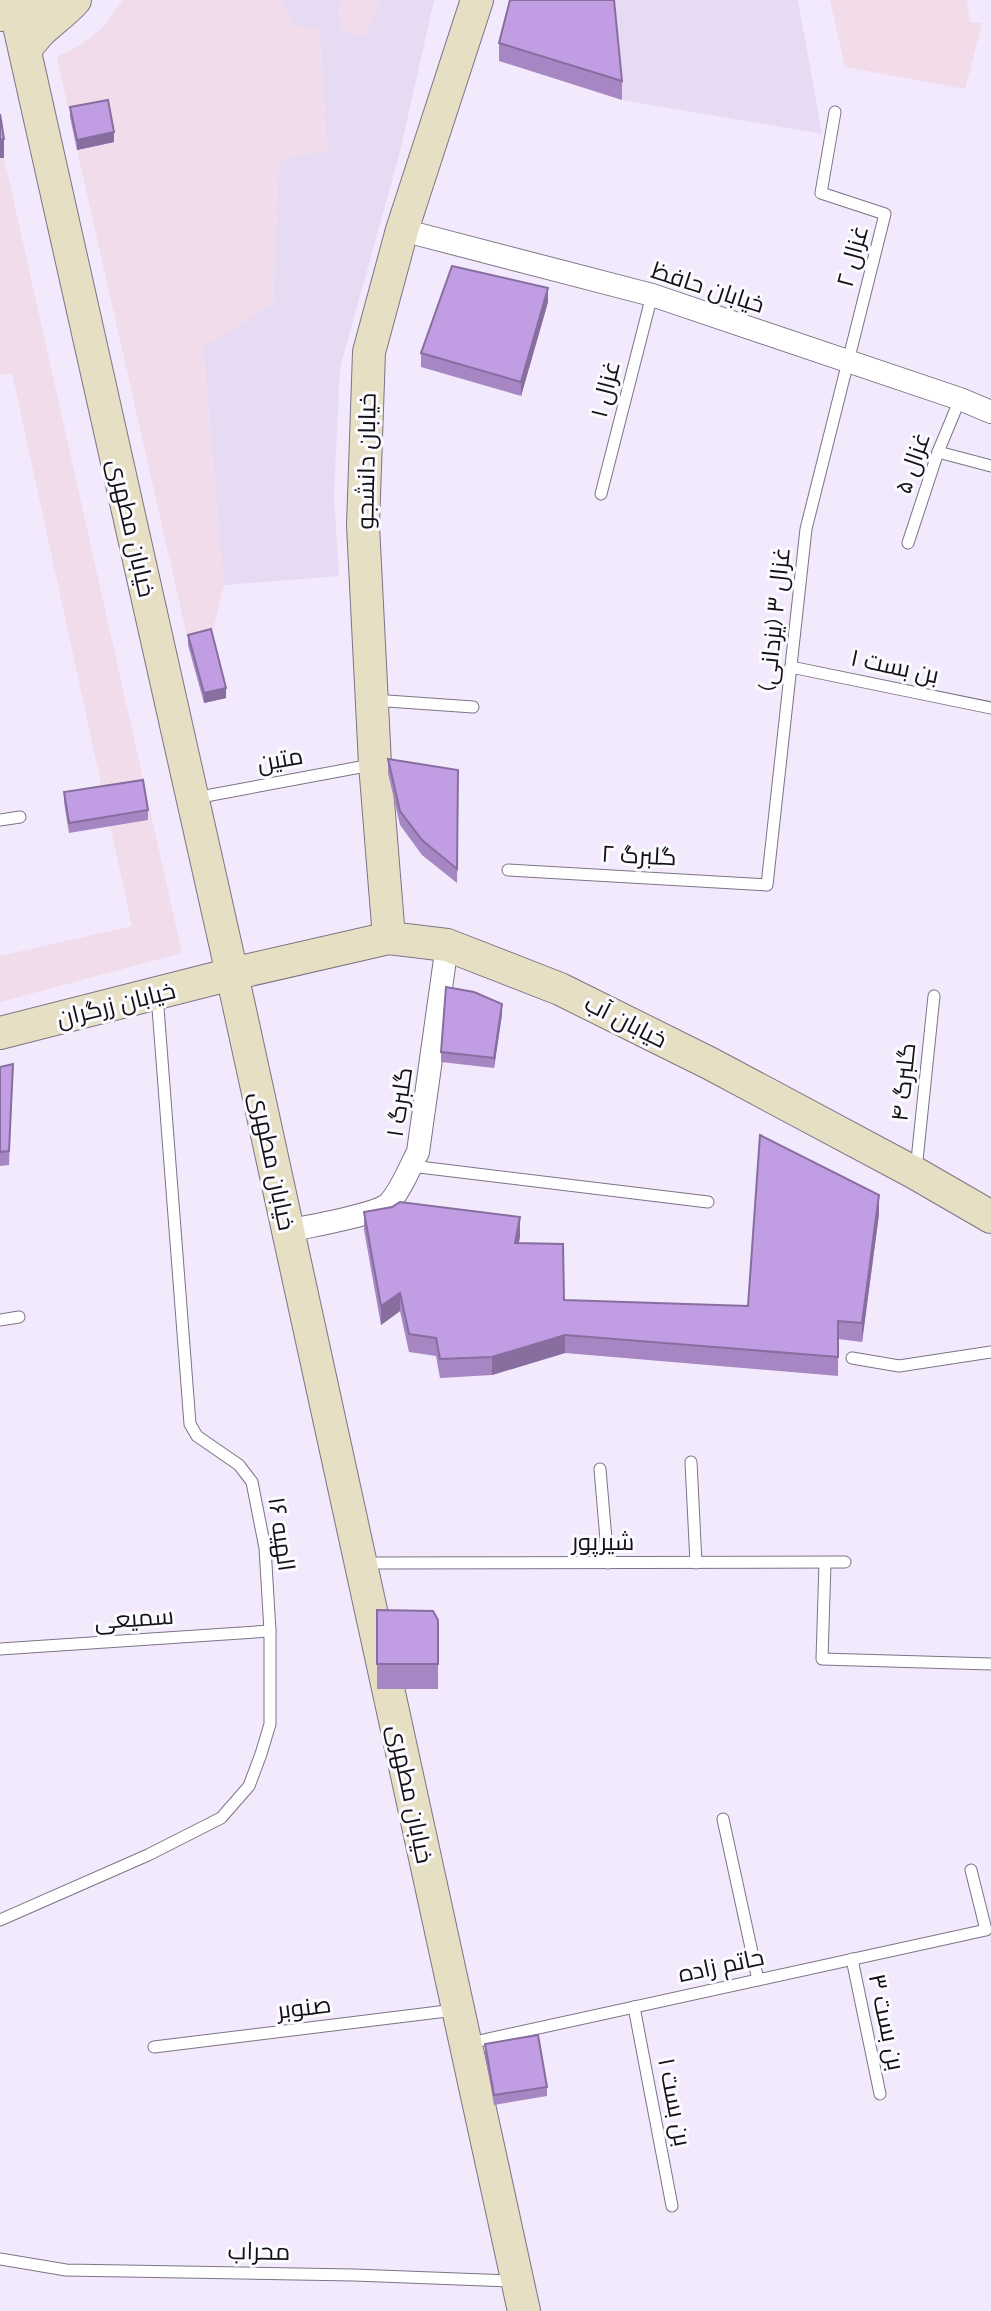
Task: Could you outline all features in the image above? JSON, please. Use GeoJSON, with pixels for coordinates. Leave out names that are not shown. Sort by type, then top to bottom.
{"type":"FeatureCollection","features":[{"type":"Feature","properties":{"kind":"main road"},"geometry":{"type":"LineString","coordinates":[[25,51],[39,30],[54,21],[75,0]]}},
{"type":"Feature","properties":{"kind":"main road","name":"خیابان دانشجو"},"geometry":{"type":"LineString","coordinates":[[389,938],[375,764],[363,525],[369,352],[402,230],[477,0]]}},
{"type":"Feature","properties":{"kind":"main road","name":"خیابان مطهری"},"geometry":{"type":"LineString","coordinates":[[19,9],[25,51],[232,974],[521,2296]]}},
{"type":"Feature","properties":{"kind":"main road","name":"خیابان آب"},"geometry":{"type":"LineString","coordinates":[[232,974],[389,938],[447,945],[560,989],[711,1064],[991,1217]]}},
{"type":"Feature","properties":{"kind":"main road","name":"خیابان زرگران"},"geometry":{"type":"LineString","coordinates":[[0,1033],[232,974]]}},
{"type":"Feature","properties":{"kind":"street","name":"خیابان حافظ"},"geometry":{"type":"LineString","coordinates":[[402,230],[652,295],[991,412]]}},
{"type":"Feature","properties":{"kind":"street","name":"گلبرگ ۱"},"geometry":{"type":"LineString","coordinates":[[288,1231],[373,1211],[389,1204],[411,1166],[418,1152],[447,945]]}},
{"type":"Feature","properties":{"kind":"lane","name":"غزال ۲"},"geometry":{"type":"LineString","coordinates":[[835,112],[821,193],[885,214],[847,361]]}},
{"type":"Feature","properties":{"kind":"lane","name":"غزال ۱"},"geometry":{"type":"LineString","coordinates":[[601,494],[652,295]]}},
{"type":"Feature","properties":{"kind":"lane","name":"غزال ۳ (یزدانی)"},"geometry":{"type":"LineString","coordinates":[[767,885],[806,529],[847,361]]}},
{"type":"Feature","properties":{"kind":"lane","name":"غزال ۵"},"geometry":{"type":"LineString","coordinates":[[908,543],[938,452],[960,399]]}},
{"type":"Feature","properties":{"kind":"lane"},"geometry":{"type":"LineString","coordinates":[[938,452],[991,466]]}},
{"type":"Feature","properties":{"kind":"lane","name":"بن بست ۱"},"geometry":{"type":"LineString","coordinates":[[791,667],[991,708]]}},
{"type":"Feature","properties":{"kind":"lane"},"geometry":{"type":"LineString","coordinates":[[373,700],[473,707]]}},
{"type":"Feature","properties":{"kind":"lane","name":"متین"},"geometry":{"type":"LineString","coordinates":[[192,798],[375,764]]}},
{"type":"Feature","properties":{"kind":"lane"},"geometry":{"type":"LineString","coordinates":[[0,820],[20,817]]}},
{"type":"Feature","properties":{"kind":"lane","name":"گلبرگ ۲"},"geometry":{"type":"LineString","coordinates":[[508,870],[767,885]]}},
{"type":"Feature","properties":{"kind":"lane","name":"الهیه ۱۶"},"geometry":{"type":"LineString","coordinates":[[0,1920],[148,1855],[221,1818],[249,1786],[270,1724],[270,1631],[265,1548],[252,1482],[239,1465],[197,1436],[190,1424],[157,993]]}},
{"type":"Feature","properties":{"kind":"lane","name":"گلبرگ ۴"},"geometry":{"type":"LineString","coordinates":[[915,1173],[934,996]]}},
{"type":"Feature","properties":{"kind":"lane"},"geometry":{"type":"LineString","coordinates":[[411,1166],[708,1202]]}},
{"type":"Feature","properties":{"kind":"lane"},"geometry":{"type":"LineString","coordinates":[[0,1320],[19,1317]]}},
{"type":"Feature","properties":{"kind":"lane"},"geometry":{"type":"LineString","coordinates":[[852,1358],[899,1366],[991,1352]]}},
{"type":"Feature","properties":{"kind":"lane"},"geometry":{"type":"LineString","coordinates":[[691,1462],[696,1563]]}},
{"type":"Feature","properties":{"kind":"lane"},"geometry":{"type":"LineString","coordinates":[[600,1469],[608,1563]]}},
{"type":"Feature","properties":{"kind":"lane","name":"شیرپور"},"geometry":{"type":"LineString","coordinates":[[361,1563],[845,1562]]}},
{"type":"Feature","properties":{"kind":"lane"},"geometry":{"type":"LineString","coordinates":[[825,1563],[822,1659],[991,1664]]}},
{"type":"Feature","properties":{"kind":"lane","name":"سمیعی"},"geometry":{"type":"LineString","coordinates":[[0,1649],[270,1631]]}},
{"type":"Feature","properties":{"kind":"lane"},"geometry":{"type":"LineString","coordinates":[[723,1819],[758,1980]]}},
{"type":"Feature","properties":{"kind":"lane","name":"حاتم زاده"},"geometry":{"type":"LineString","coordinates":[[466,2044],[986,1930],[971,1870]]}},
{"type":"Feature","properties":{"kind":"lane","name":"بن بست ۳"},"geometry":{"type":"LineString","coordinates":[[852,1959],[880,2094]]}},
{"type":"Feature","properties":{"kind":"lane","name":"بن بست ۱"},"geometry":{"type":"LineString","coordinates":[[634,2007],[672,2206]]}},
{"type":"Feature","properties":{"kind":"lane","name":"صنوبر"},"geometry":{"type":"LineString","coordinates":[[154,2047],[458,2010]]}},
{"type":"Feature","properties":{"kind":"lane","name":"محراب"},"geometry":{"type":"LineString","coordinates":[[0,2259],[66,2270],[354,2275],[521,2296]]}},
{"type":"Feature","properties":{"kind":"shaded area"},"geometry":{"type":"Polygon","coordinates":[[[123,0],[282,0],[294,26],[320,28],[327,151],[279,159],[273,304],[203,348],[224,585],[211,639],[189,645],[77,150],[107,110],[70,117],[57,57],[82,44],[102,28],[123,0]]]}},
{"type":"Feature","properties":{"kind":"shaded area"},"geometry":{"type":"Polygon","coordinates":[[[282,0],[339,0],[340,29],[366,37],[379,0],[434,0],[400,152],[340,368],[334,496],[339,576],[224,585],[203,347],[273,304],[279,159],[327,151],[320,29],[294,26],[282,0]]]}},
{"type":"Feature","properties":{"kind":"shaded area"},"geometry":{"type":"Polygon","coordinates":[[[339,0],[379,0],[367,38],[340,29],[339,0]]]}},
{"type":"Feature","properties":{"kind":"shaded area"},"geometry":{"type":"Polygon","coordinates":[[[612,0],[798,0],[822,134],[622,100],[612,0]]]}},
{"type":"Feature","properties":{"kind":"shaded area"},"geometry":{"type":"Polygon","coordinates":[[[830,0],[967,0],[970,22],[982,23],[965,89],[845,67],[830,0]]]}},
{"type":"Feature","properties":{"kind":"shaded area"},"geometry":{"type":"Polygon","coordinates":[[[0,158],[4,158],[182,953],[0,1002],[0,956],[132,926],[12,373],[0,375],[0,158]]]}},
{"type":"Feature","properties":{"kind":"building"},"geometry":{"type":"Polygon","coordinates":[[[510,0],[614,0],[622,81],[499,43],[510,0]]]}},
{"type":"Feature","properties":{"kind":"building"},"geometry":{"type":"Polygon","coordinates":[[[108,100],[114,132],[77,140],[70,107],[108,100]]]}},
{"type":"Feature","properties":{"kind":"building"},"geometry":{"type":"Polygon","coordinates":[[[0,114],[4,139],[0,140],[0,114]]]}},
{"type":"Feature","properties":{"kind":"building"},"geometry":{"type":"Polygon","coordinates":[[[452,266],[548,288],[521,382],[421,353],[452,266]]]}},
{"type":"Feature","properties":{"kind":"building"},"geometry":{"type":"Polygon","coordinates":[[[211,629],[226,688],[204,693],[188,635],[211,629]]]}},
{"type":"Feature","properties":{"kind":"building"},"geometry":{"type":"Polygon","coordinates":[[[388,759],[458,770],[457,869],[422,840],[400,811],[388,759]]]}},
{"type":"Feature","properties":{"kind":"building"},"geometry":{"type":"Polygon","coordinates":[[[143,780],[148,810],[69,823],[64,792],[143,780]]]}},
{"type":"Feature","properties":{"kind":"building"},"geometry":{"type":"Polygon","coordinates":[[[446,987],[474,992],[502,1004],[494,1058],[441,1052],[446,987]]]}},
{"type":"Feature","properties":{"kind":"building"},"geometry":{"type":"Polygon","coordinates":[[[13,1064],[9,1151],[0,1152],[0,1067],[13,1064]]]}},
{"type":"Feature","properties":{"kind":"building"},"geometry":{"type":"Polygon","coordinates":[[[760,1135],[879,1195],[862,1323],[838,1321],[838,1357],[565,1335],[492,1357],[440,1359],[436,1338],[409,1334],[400,1293],[381,1306],[364,1212],[392,1207],[400,1202],[520,1217],[515,1243],[563,1244],[564,1300],[748,1306],[760,1135]]]}},
{"type":"Feature","properties":{"kind":"building"},"geometry":{"type":"Polygon","coordinates":[[[377,1610],[433,1611],[438,1620],[438,1664],[377,1664],[377,1610]]]}},
{"type":"Feature","properties":{"kind":"building"},"geometry":{"type":"Polygon","coordinates":[[[538,2035],[547,2087],[494,2095],[485,2044],[538,2035]]]}}]}
